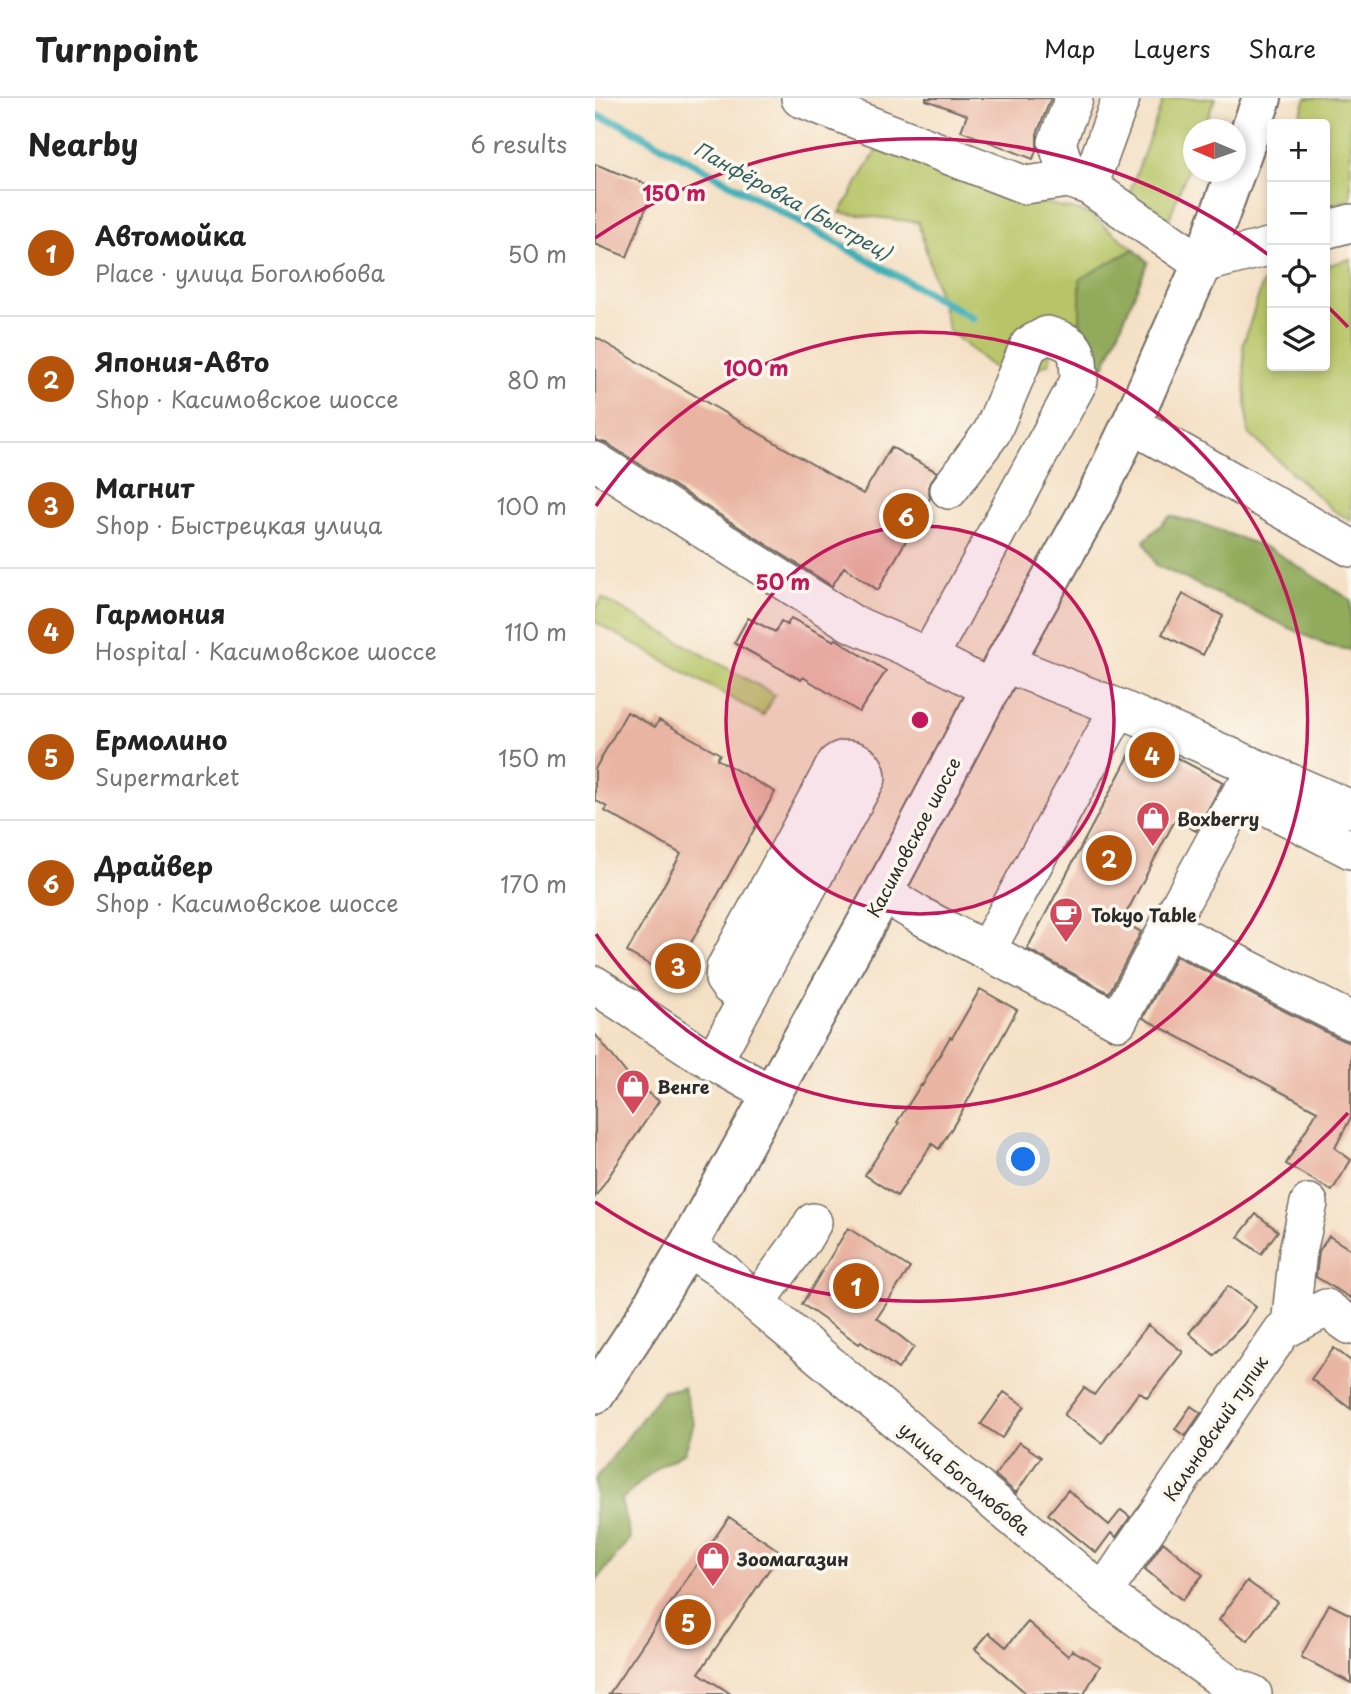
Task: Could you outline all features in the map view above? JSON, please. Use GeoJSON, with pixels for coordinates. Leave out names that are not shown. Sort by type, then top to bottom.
{"type":"FeatureCollection","features":[{"type":"Feature","properties":{"kind":"main road","name":"Касимовское шоссе"},"geometry":{"type":"LineString","coordinates":[[595,1394],[687,1247],[883,893],[1096,497],[1202,264],[1262,98]]}},
{"type":"Feature","properties":{"kind":"street"},"geometry":{"type":"LineString","coordinates":[[800,98],[1025,185],[1078,182]]}},
{"type":"Feature","properties":{"kind":"street"},"geometry":{"type":"LineString","coordinates":[[1074,98],[1057,142],[1078,182],[1202,264],[1267,247]]}},
{"type":"Feature","properties":{"kind":"street"},"geometry":{"type":"LineString","coordinates":[[1078,182],[1121,98]]}},
{"type":"Feature","properties":{"kind":"street"},"geometry":{"type":"LineString","coordinates":[[1330,229],[1351,223]]}},
{"type":"Feature","properties":{"kind":"street"},"geometry":{"type":"LineString","coordinates":[[929,657],[1079,381],[1078,354],[1068,341],[1047,335],[1029,345],[992,432],[949,490]]}},
{"type":"Feature","properties":{"kind":"street"},"geometry":{"type":"LineString","coordinates":[[1131,424],[1351,548]]}},
{"type":"Feature","properties":{"kind":"street"},"geometry":{"type":"LineString","coordinates":[[595,461],[851,623],[929,657],[998,676],[1040,676],[1351,809]]}},
{"type":"Feature","properties":{"kind":"street"},"geometry":{"type":"LineString","coordinates":[[986,951],[1119,708]]}},
{"type":"Feature","properties":{"kind":"street"},"geometry":{"type":"LineString","coordinates":[[713,1062],[867,778],[867,771],[851,758],[842,758],[836,763],[725,968],[724,979],[729,986],[748,996]]}},
{"type":"Feature","properties":{"kind":"street"},"geometry":{"type":"LineString","coordinates":[[883,893],[919,915],[1118,1021],[1241,793],[1351,850]]}},
{"type":"Feature","properties":{"kind":"street"},"geometry":{"type":"LineString","coordinates":[[1167,928],[1351,1021]]}},
{"type":"Feature","properties":{"kind":"street"},"geometry":{"type":"LineString","coordinates":[[595,985],[713,1062],[771,1094]]}},
{"type":"Feature","properties":{"kind":"street"},"geometry":{"type":"LineString","coordinates":[[1290,1326],[1298,1251],[1309,1203]]}},
{"type":"Feature","properties":{"kind":"street"},"geometry":{"type":"LineString","coordinates":[[756,1303],[813,1222]]}},
{"type":"Feature","properties":{"kind":"street","name":"улица Боголюбова"},"geometry":{"type":"LineString","coordinates":[[687,1247],[724,1272],[756,1303],[1103,1593],[1230,1685],[1253,1694]]}},
{"type":"Feature","properties":{"kind":"street","name":"Кальновский тупик"},"geometry":{"type":"LineString","coordinates":[[1103,1593],[1282,1331],[1326,1308],[1351,1326]]}},
{"type":"Feature","properties":{"kind":"green space"},"geometry":{"type":"Polygon","coordinates":[[[1164,98],[1215,98],[1207,119],[1183,119],[1183,182],[1166,227],[1128,197],[1164,98]]]}},
{"type":"Feature","properties":{"kind":"green space"},"geometry":{"type":"Polygon","coordinates":[[[1306,98],[1351,98],[1351,199],[1330,205],[1330,119],[1299,119],[1306,98]]]}},
{"type":"Feature","properties":{"kind":"green space"},"geometry":{"type":"Polygon","coordinates":[[[881,143],[1018,197],[1088,213],[1134,249],[1080,279],[1080,321],[1055,333],[1049,363],[1020,378],[991,366],[949,331],[918,222],[840,213],[881,143]]]}},
{"type":"Feature","properties":{"kind":"green space"},"geometry":{"type":"Polygon","coordinates":[[[1134,249],[1148,262],[1104,367],[1090,358],[1080,321],[1080,279],[1134,249]]]}},
{"type":"Feature","properties":{"kind":"green space"},"geometry":{"type":"Polygon","coordinates":[[[1351,259],[1351,521],[1333,510],[1248,433],[1243,345],[1263,282],[1267,281],[1267,371],[1330,371],[1330,265],[1351,259]]]}},
{"type":"Feature","properties":{"kind":"green space"},"geometry":{"type":"Polygon","coordinates":[[[1170,516],[1205,525],[1272,550],[1351,600],[1351,650],[1328,646],[1156,565],[1144,541],[1170,516]]]}},
{"type":"Feature","properties":{"kind":"green space"},"geometry":{"type":"Polygon","coordinates":[[[602,598],[775,695],[763,716],[595,622],[595,611],[602,598]]]}},
{"type":"Feature","properties":{"kind":"green space"},"geometry":{"type":"Polygon","coordinates":[[[683,1387],[694,1423],[685,1452],[659,1466],[621,1500],[630,1538],[595,1583],[595,1480],[662,1392],[683,1387]]]}},
{"type":"Feature","properties":{"kind":"building"},"geometry":{"type":"Polygon","coordinates":[[[926,98],[1051,98],[1037,134],[1037,148],[1033,159],[961,131],[967,115],[926,98]]]}},
{"type":"Feature","properties":{"kind":"building"},"geometry":{"type":"Polygon","coordinates":[[[595,164],[654,187],[627,257],[595,244],[595,164]]]}},
{"type":"Feature","properties":{"kind":"building"},"geometry":{"type":"Polygon","coordinates":[[[595,337],[863,494],[891,447],[937,472],[928,487],[930,498],[878,590],[844,567],[832,586],[606,443],[595,440],[595,337]]]}},
{"type":"Feature","properties":{"kind":"building"},"geometry":{"type":"Polygon","coordinates":[[[1183,594],[1223,616],[1203,655],[1162,634],[1183,594]]]}},
{"type":"Feature","properties":{"kind":"building"},"geometry":{"type":"Polygon","coordinates":[[[748,618],[775,632],[781,621],[787,625],[791,618],[834,641],[836,639],[886,671],[859,712],[803,677],[801,680],[734,643],[748,618]]]}},
{"type":"Feature","properties":{"kind":"building"},"geometry":{"type":"Polygon","coordinates":[[[627,712],[655,727],[659,720],[720,754],[717,759],[775,792],[672,977],[627,952],[681,854],[605,811],[607,807],[595,800],[595,769],[627,712]]]}},
{"type":"Feature","properties":{"kind":"building"},"geometry":{"type":"Polygon","coordinates":[[[1138,739],[1223,782],[1196,831],[1175,820],[1122,921],[1141,932],[1109,993],[1027,949],[1138,739]]]}},
{"type":"Feature","properties":{"kind":"building"},"geometry":{"type":"Polygon","coordinates":[[[1176,956],[1351,1043],[1351,1117],[1335,1148],[1351,1160],[1332,1191],[1286,1164],[1317,1111],[1143,1018],[1176,956]]]}},
{"type":"Feature","properties":{"kind":"building"},"geometry":{"type":"Polygon","coordinates":[[[980,989],[1017,1010],[939,1149],[932,1144],[897,1196],[865,1175],[980,989]]]}},
{"type":"Feature","properties":{"kind":"building"},"geometry":{"type":"Polygon","coordinates":[[[595,1034],[634,1083],[659,1101],[595,1197],[595,1034]]]}},
{"type":"Feature","properties":{"kind":"building"},"geometry":{"type":"Polygon","coordinates":[[[1256,1214],[1278,1231],[1261,1254],[1238,1237],[1256,1214]]]}},
{"type":"Feature","properties":{"kind":"building"},"geometry":{"type":"Polygon","coordinates":[[[848,1228],[910,1268],[877,1318],[914,1347],[898,1369],[802,1304],[848,1228]]]}},
{"type":"Feature","properties":{"kind":"building"},"geometry":{"type":"Polygon","coordinates":[[[1329,1236],[1351,1250],[1351,1298],[1316,1277],[1319,1251],[1329,1236]]]}},
{"type":"Feature","properties":{"kind":"building"},"geometry":{"type":"Polygon","coordinates":[[[1228,1286],[1256,1307],[1214,1355],[1189,1333],[1228,1286]]]}},
{"type":"Feature","properties":{"kind":"building"},"geometry":{"type":"Polygon","coordinates":[[[1148,1325],[1183,1352],[1147,1398],[1139,1392],[1102,1443],[1064,1415],[1084,1388],[1094,1395],[1148,1325]]]}},
{"type":"Feature","properties":{"kind":"building"},"geometry":{"type":"Polygon","coordinates":[[[1334,1348],[1351,1361],[1351,1409],[1311,1379],[1334,1348]]]}},
{"type":"Feature","properties":{"kind":"building"},"geometry":{"type":"Polygon","coordinates":[[[1004,1392],[1025,1406],[1002,1438],[981,1424],[1004,1392]]]}},
{"type":"Feature","properties":{"kind":"building"},"geometry":{"type":"Polygon","coordinates":[[[1191,1406],[1201,1413],[1185,1436],[1175,1429],[1191,1406]]]}},
{"type":"Feature","properties":{"kind":"building"},"geometry":{"type":"Polygon","coordinates":[[[1019,1442],[1041,1457],[1016,1493],[995,1475],[1019,1442]]]}},
{"type":"Feature","properties":{"kind":"building"},"geometry":{"type":"Polygon","coordinates":[[[1068,1490],[1109,1525],[1121,1510],[1130,1517],[1116,1537],[1111,1533],[1096,1553],[1048,1514],[1068,1490]]]}},
{"type":"Feature","properties":{"kind":"building"},"geometry":{"type":"Polygon","coordinates":[[[729,1517],[781,1552],[699,1673],[731,1694],[609,1694],[729,1517]]]}},
{"type":"Feature","properties":{"kind":"building"},"geometry":{"type":"Polygon","coordinates":[[[1163,1542],[1203,1575],[1182,1600],[1145,1569],[1163,1542]]]}},
{"type":"Feature","properties":{"kind":"building"},"geometry":{"type":"Polygon","coordinates":[[[1247,1581],[1277,1602],[1248,1641],[1219,1620],[1247,1581]]]}},
{"type":"Feature","properties":{"kind":"building"},"geometry":{"type":"Polygon","coordinates":[[[1329,1604],[1351,1615],[1351,1683],[1301,1657],[1329,1604]]]}},
{"type":"Feature","properties":{"kind":"building"},"geometry":{"type":"Polygon","coordinates":[[[1028,1622],[1068,1656],[1072,1650],[1100,1666],[1084,1694],[1027,1694],[975,1649],[989,1633],[1006,1647],[1028,1622]]]}},
{"type":"Feature","properties":{"kind":"waterway","name":"Панфёровка (Быстрец)"},"geometry":{"type":"LineString","coordinates":[[595,115],[622,124],[973,318]]}},
{"type":"Feature","properties":{"kind":"place","name":"Драйвер"},"geometry":{"type":"Point","coordinates":[906,516]}},
{"type":"Feature","properties":{"kind":"place","name":"Гармония"},"geometry":{"type":"Point","coordinates":[1152,755]}},
{"type":"Feature","properties":{"kind":"place","name":"Boxberry"},"geometry":{"type":"Point","coordinates":[1153,848]}},
{"type":"Feature","properties":{"kind":"place","name":"Япония-Авто"},"geometry":{"type":"Point","coordinates":[1109,858]}},
{"type":"Feature","properties":{"kind":"place","name":"Tokyo Table"},"geometry":{"type":"Point","coordinates":[1066,944]}},
{"type":"Feature","properties":{"kind":"place","name":"Магнит"},"geometry":{"type":"Point","coordinates":[678,966]}},
{"type":"Feature","properties":{"kind":"place","name":"Венге"},"geometry":{"type":"Point","coordinates":[633,1116]}},
{"type":"Feature","properties":{"kind":"place","name":"Автомойка"},"geometry":{"type":"Point","coordinates":[856,1286]}},
{"type":"Feature","properties":{"kind":"place","name":"Зоомагазин"},"geometry":{"type":"Point","coordinates":[713,1588]}},
{"type":"Feature","properties":{"kind":"place","name":"Ермолино"},"geometry":{"type":"Point","coordinates":[688,1622]}}]}
